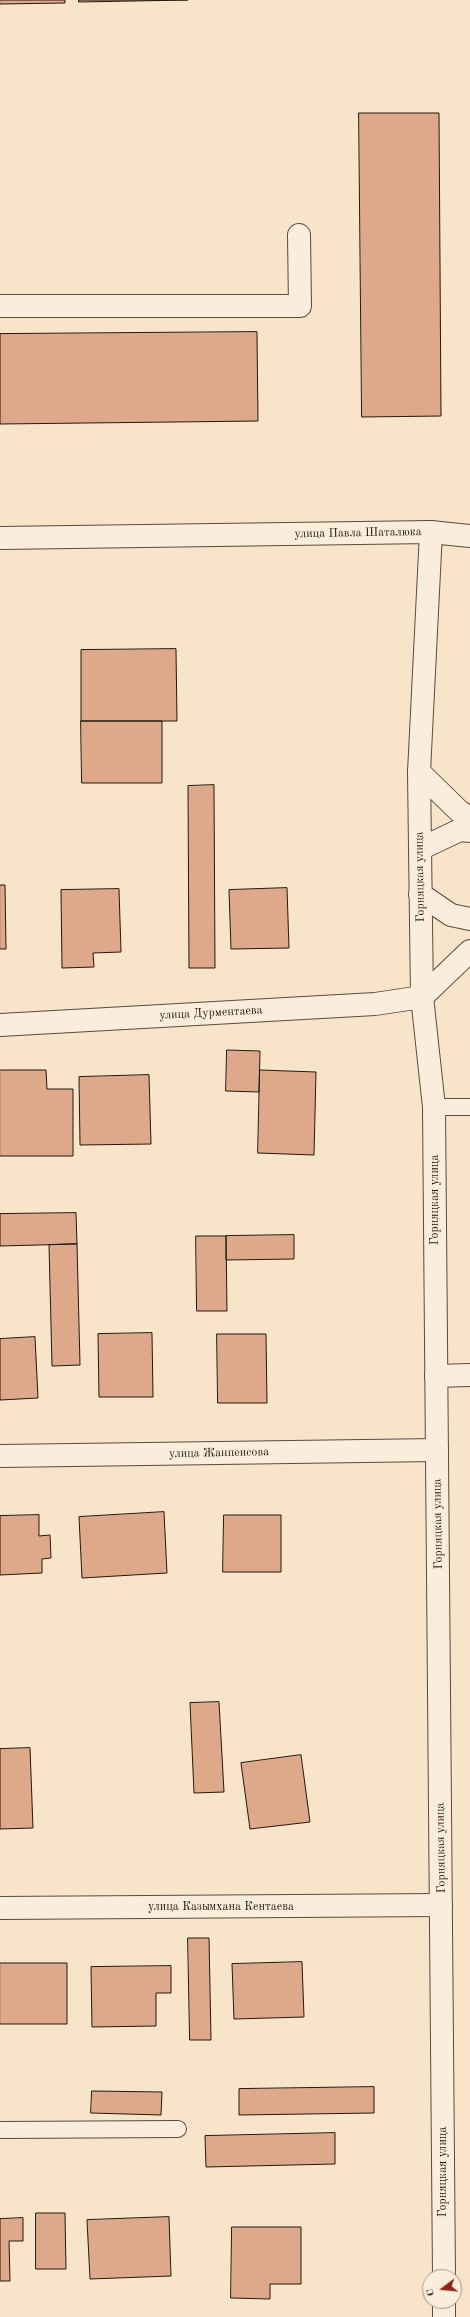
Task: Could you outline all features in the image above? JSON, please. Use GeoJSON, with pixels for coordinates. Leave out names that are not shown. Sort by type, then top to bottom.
{"type":"FeatureCollection","features":[{"type":"Feature","properties":{"kind":"street"},"geometry":{"type":"LineString","coordinates":[[0,306],[300,306],[299,235]]}},
{"type":"Feature","properties":{"kind":"street"},"geometry":{"type":"LineString","coordinates":[[430,532],[470,536]]}},
{"type":"Feature","properties":{"kind":"street","name":"улица Павла Шаталюка"},"geometry":{"type":"LineString","coordinates":[[0,538],[430,532],[419,772]]}},
{"type":"Feature","properties":{"kind":"street"},"geometry":{"type":"LineString","coordinates":[[419,772],[459,812],[470,818]]}},
{"type":"Feature","properties":{"kind":"street","name":"Горняцкая улица"},"geometry":{"type":"LineString","coordinates":[[419,772],[422,997],[434,1107],[444,2269]]}},
{"type":"Feature","properties":{"kind":"street"},"geometry":{"type":"LineString","coordinates":[[420,850],[460,830],[470,831]]}},
{"type":"Feature","properties":{"kind":"street"},"geometry":{"type":"LineString","coordinates":[[420,894],[452,916],[470,918]]}},
{"type":"Feature","properties":{"kind":"street"},"geometry":{"type":"LineString","coordinates":[[422,997],[470,951]]}},
{"type":"Feature","properties":{"kind":"street","name":"улица Дурментаева"},"geometry":{"type":"LineString","coordinates":[[0,1025],[375,1004],[422,997]]}},
{"type":"Feature","properties":{"kind":"street"},"geometry":{"type":"LineString","coordinates":[[436,1376],[470,1375]]}},
{"type":"Feature","properties":{"kind":"street","name":"улица Жанпеисова"},"geometry":{"type":"LineString","coordinates":[[0,1456],[437,1450]]}},
{"type":"Feature","properties":{"kind":"street","name":"улица Казымхана Кентаева"},"geometry":{"type":"LineString","coordinates":[[0,1908],[441,1906]]}},
{"type":"Feature","properties":{"kind":"lane"},"geometry":{"type":"LineString","coordinates":[[434,1107],[470,1107]]}},
{"type":"Feature","properties":{"kind":"lane"},"geometry":{"type":"LineString","coordinates":[[0,2130],[178,2129]]}},
{"type":"Feature","properties":{"kind":"building"},"geometry":{"type":"Polygon","coordinates":[[[0,0],[65,0],[65,3],[0,4],[0,0]]]}},
{"type":"Feature","properties":{"kind":"building"},"geometry":{"type":"Polygon","coordinates":[[[79,0],[188,0],[79,2],[79,0]]]}},
{"type":"Feature","properties":{"kind":"building"},"geometry":{"type":"Polygon","coordinates":[[[359,113],[439,113],[441,416],[362,417],[359,113]]]}},
{"type":"Feature","properties":{"kind":"building"},"geometry":{"type":"Polygon","coordinates":[[[257,332],[258,421],[0,424],[0,334],[257,332]]]}},
{"type":"Feature","properties":{"kind":"building"},"geometry":{"type":"Polygon","coordinates":[[[176,649],[177,721],[81,721],[81,650],[176,649]]]}},
{"type":"Feature","properties":{"kind":"building"},"geometry":{"type":"Polygon","coordinates":[[[81,721],[162,721],[162,783],[82,783],[81,721]]]}},
{"type":"Feature","properties":{"kind":"building"},"geometry":{"type":"Polygon","coordinates":[[[214,785],[215,968],[189,968],[188,786],[214,785]]]}},
{"type":"Feature","properties":{"kind":"building"},"geometry":{"type":"Polygon","coordinates":[[[0,885],[5,885],[6,949],[0,949],[0,885]]]}},
{"type":"Feature","properties":{"kind":"building"},"geometry":{"type":"Polygon","coordinates":[[[287,888],[289,948],[231,949],[229,890],[287,888]]]}},
{"type":"Feature","properties":{"kind":"building"},"geometry":{"type":"Polygon","coordinates":[[[119,889],[121,952],[93,953],[94,967],[62,968],[61,890],[119,889]]]}},
{"type":"Feature","properties":{"kind":"building"},"geometry":{"type":"Polygon","coordinates":[[[227,1050],[260,1051],[259,1092],[226,1091],[227,1050]]]}},
{"type":"Feature","properties":{"kind":"building"},"geometry":{"type":"Polygon","coordinates":[[[0,1070],[46,1070],[47,1089],[73,1089],[73,1156],[0,1156],[0,1070]]]}},
{"type":"Feature","properties":{"kind":"building"},"geometry":{"type":"Polygon","coordinates":[[[260,1070],[316,1072],[314,1155],[258,1153],[260,1070]]]}},
{"type":"Feature","properties":{"kind":"building"},"geometry":{"type":"Polygon","coordinates":[[[149,1075],[151,1144],[80,1145],[79,1077],[149,1075]]]}},
{"type":"Feature","properties":{"kind":"building"},"geometry":{"type":"Polygon","coordinates":[[[76,1213],[77,1244],[0,1246],[0,1214],[76,1213]]]}},
{"type":"Feature","properties":{"kind":"building"},"geometry":{"type":"Polygon","coordinates":[[[294,1235],[294,1259],[226,1260],[226,1236],[294,1235]]]}},
{"type":"Feature","properties":{"kind":"building"},"geometry":{"type":"Polygon","coordinates":[[[196,1236],[226,1236],[227,1311],[197,1311],[196,1236]]]}},
{"type":"Feature","properties":{"kind":"building"},"geometry":{"type":"Polygon","coordinates":[[[77,1244],[80,1365],[52,1366],[49,1245],[77,1244]]]}},
{"type":"Feature","properties":{"kind":"building"},"geometry":{"type":"Polygon","coordinates":[[[152,1333],[153,1397],[99,1397],[98,1334],[152,1333]]]}},
{"type":"Feature","properties":{"kind":"building"},"geometry":{"type":"Polygon","coordinates":[[[217,1334],[266,1334],[267,1403],[218,1403],[217,1334]]]}},
{"type":"Feature","properties":{"kind":"building"},"geometry":{"type":"Polygon","coordinates":[[[35,1337],[38,1398],[0,1400],[0,1339],[35,1337]]]}},
{"type":"Feature","properties":{"kind":"building"},"geometry":{"type":"Polygon","coordinates":[[[164,1512],[167,1573],[82,1578],[79,1517],[164,1512]]]}},
{"type":"Feature","properties":{"kind":"building"},"geometry":{"type":"Polygon","coordinates":[[[39,1515],[39,1536],[50,1535],[51,1558],[42,1559],[42,1573],[0,1575],[0,1516],[39,1515]]]}},
{"type":"Feature","properties":{"kind":"building"},"geometry":{"type":"Polygon","coordinates":[[[224,1515],[281,1515],[281,1572],[223,1572],[224,1515]]]}},
{"type":"Feature","properties":{"kind":"building"},"geometry":{"type":"Polygon","coordinates":[[[219,1702],[224,1792],[194,1793],[190,1703],[219,1702]]]}},
{"type":"Feature","properties":{"kind":"building"},"geometry":{"type":"Polygon","coordinates":[[[30,1748],[33,1828],[0,1829],[0,1749],[30,1748]]]}},
{"type":"Feature","properties":{"kind":"building"},"geometry":{"type":"Polygon","coordinates":[[[301,1755],[310,1822],[250,1829],[241,1763],[301,1755]]]}},
{"type":"Feature","properties":{"kind":"building"},"geometry":{"type":"Polygon","coordinates":[[[188,1938],[209,1938],[211,2040],[190,2040],[188,1938]]]}},
{"type":"Feature","properties":{"kind":"building"},"geometry":{"type":"Polygon","coordinates":[[[302,1962],[304,2017],[234,2019],[232,1964],[302,1962]]]}},
{"type":"Feature","properties":{"kind":"building"},"geometry":{"type":"Polygon","coordinates":[[[0,1963],[67,1963],[67,2024],[0,2024],[0,1963]]]}},
{"type":"Feature","properties":{"kind":"building"},"geometry":{"type":"Polygon","coordinates":[[[171,1966],[171,1993],[156,1993],[156,2026],[92,2027],[91,1967],[171,1966]]]}},
{"type":"Feature","properties":{"kind":"building"},"geometry":{"type":"Polygon","coordinates":[[[374,2087],[374,2113],[239,2115],[239,2089],[374,2087]]]}},
{"type":"Feature","properties":{"kind":"building"},"geometry":{"type":"Polygon","coordinates":[[[92,2091],[162,2092],[161,2115],[91,2113],[92,2091]]]}},
{"type":"Feature","properties":{"kind":"building"},"geometry":{"type":"Polygon","coordinates":[[[335,2133],[335,2164],[206,2167],[205,2136],[335,2133]]]}},
{"type":"Feature","properties":{"kind":"building"},"geometry":{"type":"Polygon","coordinates":[[[36,2213],[65,2213],[66,2269],[36,2269],[36,2213]]]}},
{"type":"Feature","properties":{"kind":"building"},"geometry":{"type":"Polygon","coordinates":[[[169,2217],[171,2276],[90,2279],[87,2220],[169,2217]]]}},
{"type":"Feature","properties":{"kind":"building"},"geometry":{"type":"Polygon","coordinates":[[[23,2218],[23,2241],[9,2241],[10,2281],[0,2281],[0,2219],[23,2218]]]}},
{"type":"Feature","properties":{"kind":"building"},"geometry":{"type":"Polygon","coordinates":[[[232,2227],[301,2227],[301,2284],[270,2284],[270,2299],[231,2298],[232,2227]]]}}]}
